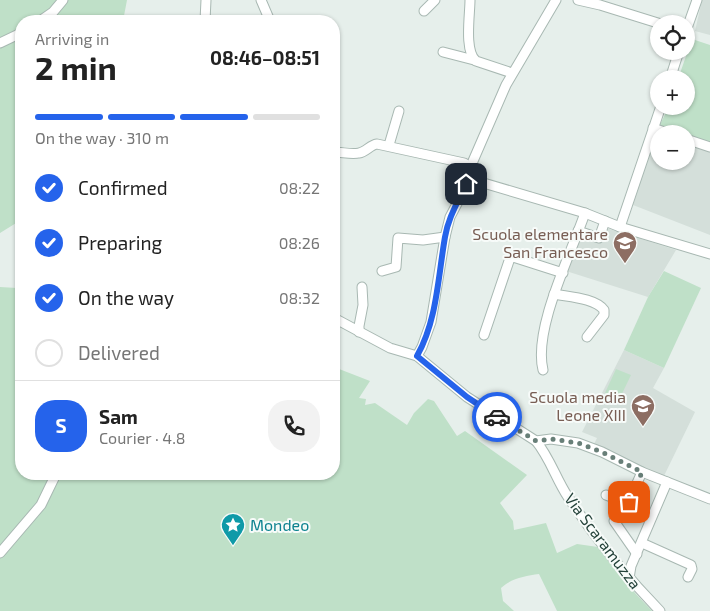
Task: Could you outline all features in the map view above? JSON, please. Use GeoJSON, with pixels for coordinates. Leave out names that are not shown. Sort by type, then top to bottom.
{"type":"FeatureCollection","features":[{"type":"Feature","properties":{"kind":"street"},"geometry":{"type":"LineString","coordinates":[[49,15],[63,0]]}},
{"type":"Feature","properties":{"kind":"street"},"geometry":{"type":"LineString","coordinates":[[205,15],[206,0]]}},
{"type":"Feature","properties":{"kind":"street"},"geometry":{"type":"LineString","coordinates":[[261,0],[267,15]]}},
{"type":"Feature","properties":{"kind":"street"},"geometry":{"type":"LineString","coordinates":[[424,11],[435,0]]}},
{"type":"Feature","properties":{"kind":"street"},"geometry":{"type":"LineString","coordinates":[[470,0],[469,47],[474,60]]}},
{"type":"Feature","properties":{"kind":"street"},"geometry":{"type":"LineString","coordinates":[[417,356],[430,322],[450,217],[470,179],[471,166],[501,95],[512,73],[556,0]]}},
{"type":"Feature","properties":{"kind":"street"},"geometry":{"type":"LineString","coordinates":[[578,0],[650,21]]}},
{"type":"Feature","properties":{"kind":"street"},"geometry":{"type":"LineString","coordinates":[[692,15],[697,0]]}},
{"type":"Feature","properties":{"kind":"street"},"geometry":{"type":"LineString","coordinates":[[0,43],[15,36]]}},
{"type":"Feature","properties":{"kind":"street"},"geometry":{"type":"LineString","coordinates":[[443,52],[512,73]]}},
{"type":"Feature","properties":{"kind":"street"},"geometry":{"type":"LineString","coordinates":[[389,145],[399,111]]}},
{"type":"Feature","properties":{"kind":"street"},"geometry":{"type":"LineString","coordinates":[[620,227],[650,137]]}},
{"type":"Feature","properties":{"kind":"street"},"geometry":{"type":"LineString","coordinates":[[695,142],[710,147]]}},
{"type":"Feature","properties":{"kind":"street"},"geometry":{"type":"LineString","coordinates":[[340,153],[357,154],[362,153],[374,144],[389,145],[471,166]]}},
{"type":"Feature","properties":{"kind":"street"},"geometry":{"type":"LineString","coordinates":[[470,179],[585,213],[620,227],[710,254]]}},
{"type":"Feature","properties":{"kind":"street"},"geometry":{"type":"LineString","coordinates":[[543,370],[541,357],[545,325],[554,294],[585,213]]}},
{"type":"Feature","properties":{"kind":"street"},"geometry":{"type":"LineString","coordinates":[[578,231],[599,238],[606,221]]}},
{"type":"Feature","properties":{"kind":"street"},"geometry":{"type":"LineString","coordinates":[[382,270],[396,267],[398,238],[423,240],[445,237]]}},
{"type":"Feature","properties":{"kind":"street"},"geometry":{"type":"LineString","coordinates":[[484,335],[510,258],[513,257],[562,273]]}},
{"type":"Feature","properties":{"kind":"street"},"geometry":{"type":"LineString","coordinates":[[359,332],[363,305],[362,287]]}},
{"type":"Feature","properties":{"kind":"street"},"geometry":{"type":"LineString","coordinates":[[554,294],[589,301],[601,306],[604,310],[604,315],[586,336]]}},
{"type":"Feature","properties":{"kind":"street"},"geometry":{"type":"LineString","coordinates":[[340,321],[390,348],[417,356],[467,397],[536,441],[551,439],[578,443],[602,452],[642,472],[710,499]]}},
{"type":"Feature","properties":{"kind":"street","name":"Via Scaramuzza"},"geometry":{"type":"LineString","coordinates":[[536,441],[547,456],[567,495],[629,578],[660,611]]}},
{"type":"Feature","properties":{"kind":"street"},"geometry":{"type":"LineString","coordinates":[[606,495],[628,503],[642,472]]}},
{"type":"Feature","properties":{"kind":"street"},"geometry":{"type":"LineString","coordinates":[[0,553],[41,505],[53,480]]}},
{"type":"Feature","properties":{"kind":"street"},"geometry":{"type":"LineString","coordinates":[[629,578],[631,566],[667,482]]}},
{"type":"Feature","properties":{"kind":"street"},"geometry":{"type":"LineString","coordinates":[[614,521],[637,554]]}},
{"type":"Feature","properties":{"kind":"street"},"geometry":{"type":"LineString","coordinates":[[642,543],[691,565],[692,569],[688,577]]}},
{"type":"Feature","properties":{"kind":"shaded area"},"geometry":{"type":"Polygon","coordinates":[[[702,0],[710,0],[710,35],[695,31],[702,0]]]}},
{"type":"Feature","properties":{"kind":"shaded area"},"geometry":{"type":"Polygon","coordinates":[[[695,141],[710,145],[710,235],[633,205],[650,153],[650,170],[695,170],[695,141]]]}},
{"type":"Feature","properties":{"kind":"shaded area"},"geometry":{"type":"Polygon","coordinates":[[[606,228],[676,250],[648,297],[566,271],[578,236],[600,243],[606,228]]]}},
{"type":"Feature","properties":{"kind":"shaded area"},"geometry":{"type":"Polygon","coordinates":[[[624,350],[664,368],[653,388],[695,412],[662,480],[594,444],[597,438],[582,432],[624,350]]]}},
{"type":"Feature","properties":{"kind":"green space"},"geometry":{"type":"Polygon","coordinates":[[[0,0],[127,0],[124,15],[15,15],[15,224],[0,233],[0,0]]]}},
{"type":"Feature","properties":{"kind":"green space"},"geometry":{"type":"Polygon","coordinates":[[[695,40],[710,45],[710,145],[695,141],[695,125],[660,125],[665,115],[695,115],[695,70],[681,70],[685,60],[695,60],[695,40]]]}},
{"type":"Feature","properties":{"kind":"green space"},"geometry":{"type":"Polygon","coordinates":[[[664,271],[701,288],[664,368],[624,350],[648,297],[664,271]]]}},
{"type":"Feature","properties":{"kind":"green space"},"geometry":{"type":"Polygon","coordinates":[[[0,287],[15,288],[15,480],[340,480],[340,369],[370,381],[359,398],[366,399],[365,405],[375,403],[407,425],[414,413],[428,399],[434,401],[457,436],[465,431],[527,475],[500,503],[513,521],[514,530],[546,523],[557,553],[577,544],[598,547],[652,611],[557,611],[539,574],[514,580],[501,588],[503,601],[514,611],[0,611],[0,287]]]}},
{"type":"Feature","properties":{"kind":"green space"},"geometry":{"type":"Polygon","coordinates":[[[616,369],[631,375],[619,400],[605,393],[616,369]]]}},
{"type":"Feature","properties":{"kind":"way so far"},"geometry":{"type":"LineString","coordinates":[[497,417],[536,441],[551,439],[578,443],[602,452],[642,472],[629,502]]}},
{"type":"Feature","properties":{"kind":"place","name":"Scuola elementare San Francesco"},"geometry":{"type":"Point","coordinates":[625,264]}},
{"type":"Feature","properties":{"kind":"place","name":"Scuola media Leone XIII"},"geometry":{"type":"Point","coordinates":[643,427]}},
{"type":"Feature","properties":{"kind":"place","name":"Mondeo"},"geometry":{"type":"Point","coordinates":[233,546]}},
{"type":"Feature","properties":{"kind":"route"},"geometry":{"type":"LineString","coordinates":[[466,184],[450,217],[430,322],[417,356],[467,397],[497,417]]}}]}
